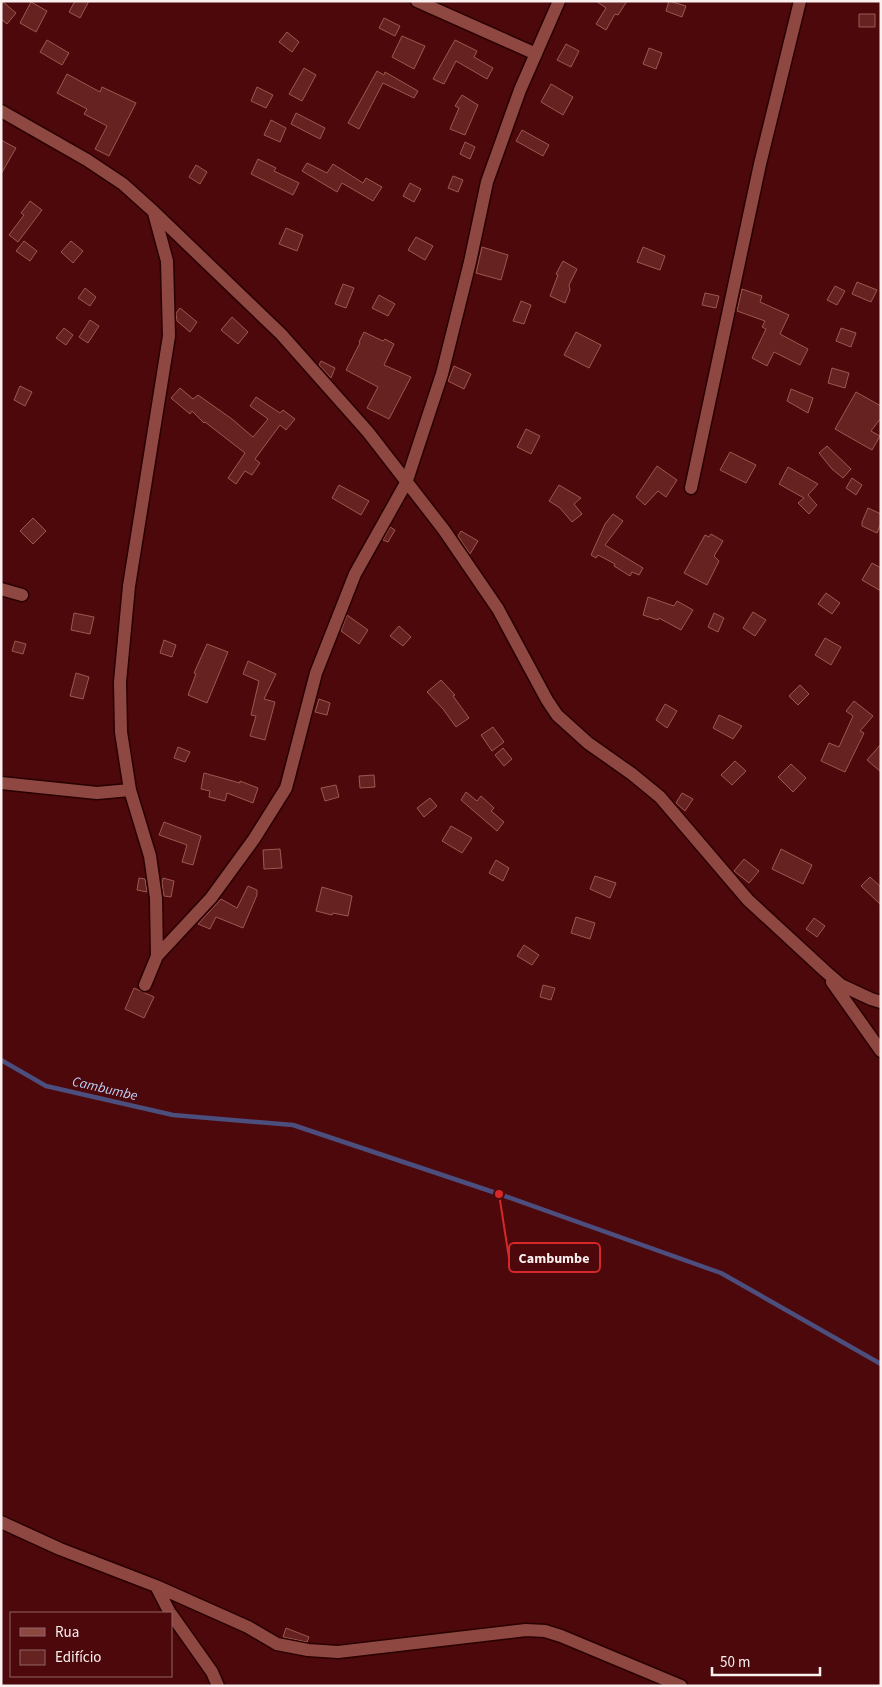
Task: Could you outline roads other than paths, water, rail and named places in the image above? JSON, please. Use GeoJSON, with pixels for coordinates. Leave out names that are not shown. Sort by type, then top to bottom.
{"type":"FeatureCollection","features":[{"type":"Feature","properties":{"kind":"street"},"geometry":{"type":"LineString","coordinates":[[417,1],[536,54]]}},
{"type":"Feature","properties":{"kind":"street"},"geometry":{"type":"LineString","coordinates":[[144,985],[157,956],[211,898],[254,839],[286,788],[316,673],[355,574],[406,483],[442,374],[488,182],[520,90],[559,1]]}},
{"type":"Feature","properties":{"kind":"street"},"geometry":{"type":"LineString","coordinates":[[691,488],[760,164],[800,1]]}},
{"type":"Feature","properties":{"kind":"street"},"geometry":{"type":"LineString","coordinates":[[1,111],[87,160],[123,184],[154,211],[281,334],[368,432],[444,530],[498,609],[557,715],[588,743],[632,774],[660,797],[748,900],[825,971],[841,985],[871,1000],[881,1002]]}},
{"type":"Feature","properties":{"kind":"street"},"geometry":{"type":"LineString","coordinates":[[154,211],[167,261],[169,336],[129,586],[120,682],[121,732],[130,790],[150,856],[156,898],[157,956]]}},
{"type":"Feature","properties":{"kind":"street"},"geometry":{"type":"LineString","coordinates":[[1,589],[22,595]]}},
{"type":"Feature","properties":{"kind":"street"},"geometry":{"type":"LineString","coordinates":[[1,783],[97,793],[130,790]]}},
{"type":"Feature","properties":{"kind":"street"},"geometry":{"type":"LineString","coordinates":[[825,971],[881,1051]]}},
{"type":"Feature","properties":{"kind":"street"},"geometry":{"type":"LineString","coordinates":[[1,1522],[60,1549],[156,1586],[248,1628],[277,1644],[308,1650],[338,1652],[526,1630],[545,1631],[681,1686]]}},
{"type":"Feature","properties":{"kind":"street"},"geometry":{"type":"LineString","coordinates":[[156,1586],[170,1612]]}},
{"type":"Feature","properties":{"kind":"street"},"geometry":{"type":"LineString","coordinates":[[172,1615],[212,1672],[218,1686]]}},
{"type":"Feature","properties":{"kind":"waterway","name":"Cambumbe"},"geometry":{"type":"LineString","coordinates":[[1,1060],[46,1086],[173,1115],[293,1125],[499,1194],[721,1273],[881,1364]]}},
{"type":"Feature","properties":{"kind":"place","name":"Cambumbe"},"geometry":{"type":"Point","coordinates":[499,1194]}}]}
